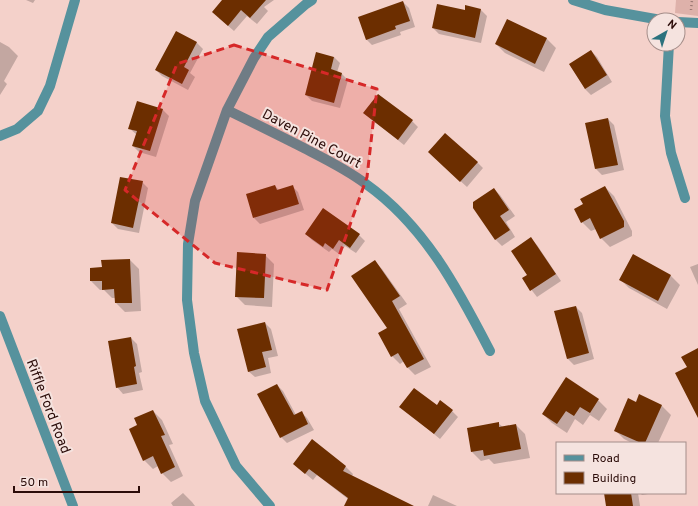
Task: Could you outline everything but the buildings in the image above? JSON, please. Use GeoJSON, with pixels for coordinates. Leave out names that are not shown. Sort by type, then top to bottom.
{"type":"FeatureCollection","features":[{"type":"Feature","properties":{"kind":"street"},"geometry":{"type":"LineString","coordinates":[[0,136],[17,129],[38,111],[50,86],[75,0]]}},
{"type":"Feature","properties":{"kind":"street"},"geometry":{"type":"LineString","coordinates":[[270,506],[236,466],[205,401],[194,353],[188,307],[188,244],[195,201],[227,110],[254,58],[268,37],[312,0]]}},
{"type":"Feature","properties":{"kind":"street"},"geometry":{"type":"LineString","coordinates":[[573,0],[605,10],[646,17]]}},
{"type":"Feature","properties":{"kind":"street"},"geometry":{"type":"LineString","coordinates":[[686,22],[698,23]]}},
{"type":"Feature","properties":{"kind":"street"},"geometry":{"type":"LineString","coordinates":[[669,52],[665,116],[671,153],[685,198]]}},
{"type":"Feature","properties":{"kind":"street","name":"Daven Pine Court"},"geometry":{"type":"LineString","coordinates":[[227,110],[331,162],[367,184],[394,207],[421,236],[444,268],[490,351]]}},
{"type":"Feature","properties":{"kind":"street","name":"Riffle Ford Road"},"geometry":{"type":"LineString","coordinates":[[0,316],[73,506]]}},
{"type":"Feature","properties":{"kind":"highlighted area"},"geometry":{"type":"Polygon","coordinates":[[[234,45],[377,89],[367,177],[327,290],[215,263],[125,190],[177,64],[234,45]]]}},
{"type":"Feature","properties":{"kind":"shaded area"},"geometry":{"type":"Polygon","coordinates":[[[676,0],[698,0],[698,16],[686,14],[686,12],[675,12],[676,0]]]}}]}
